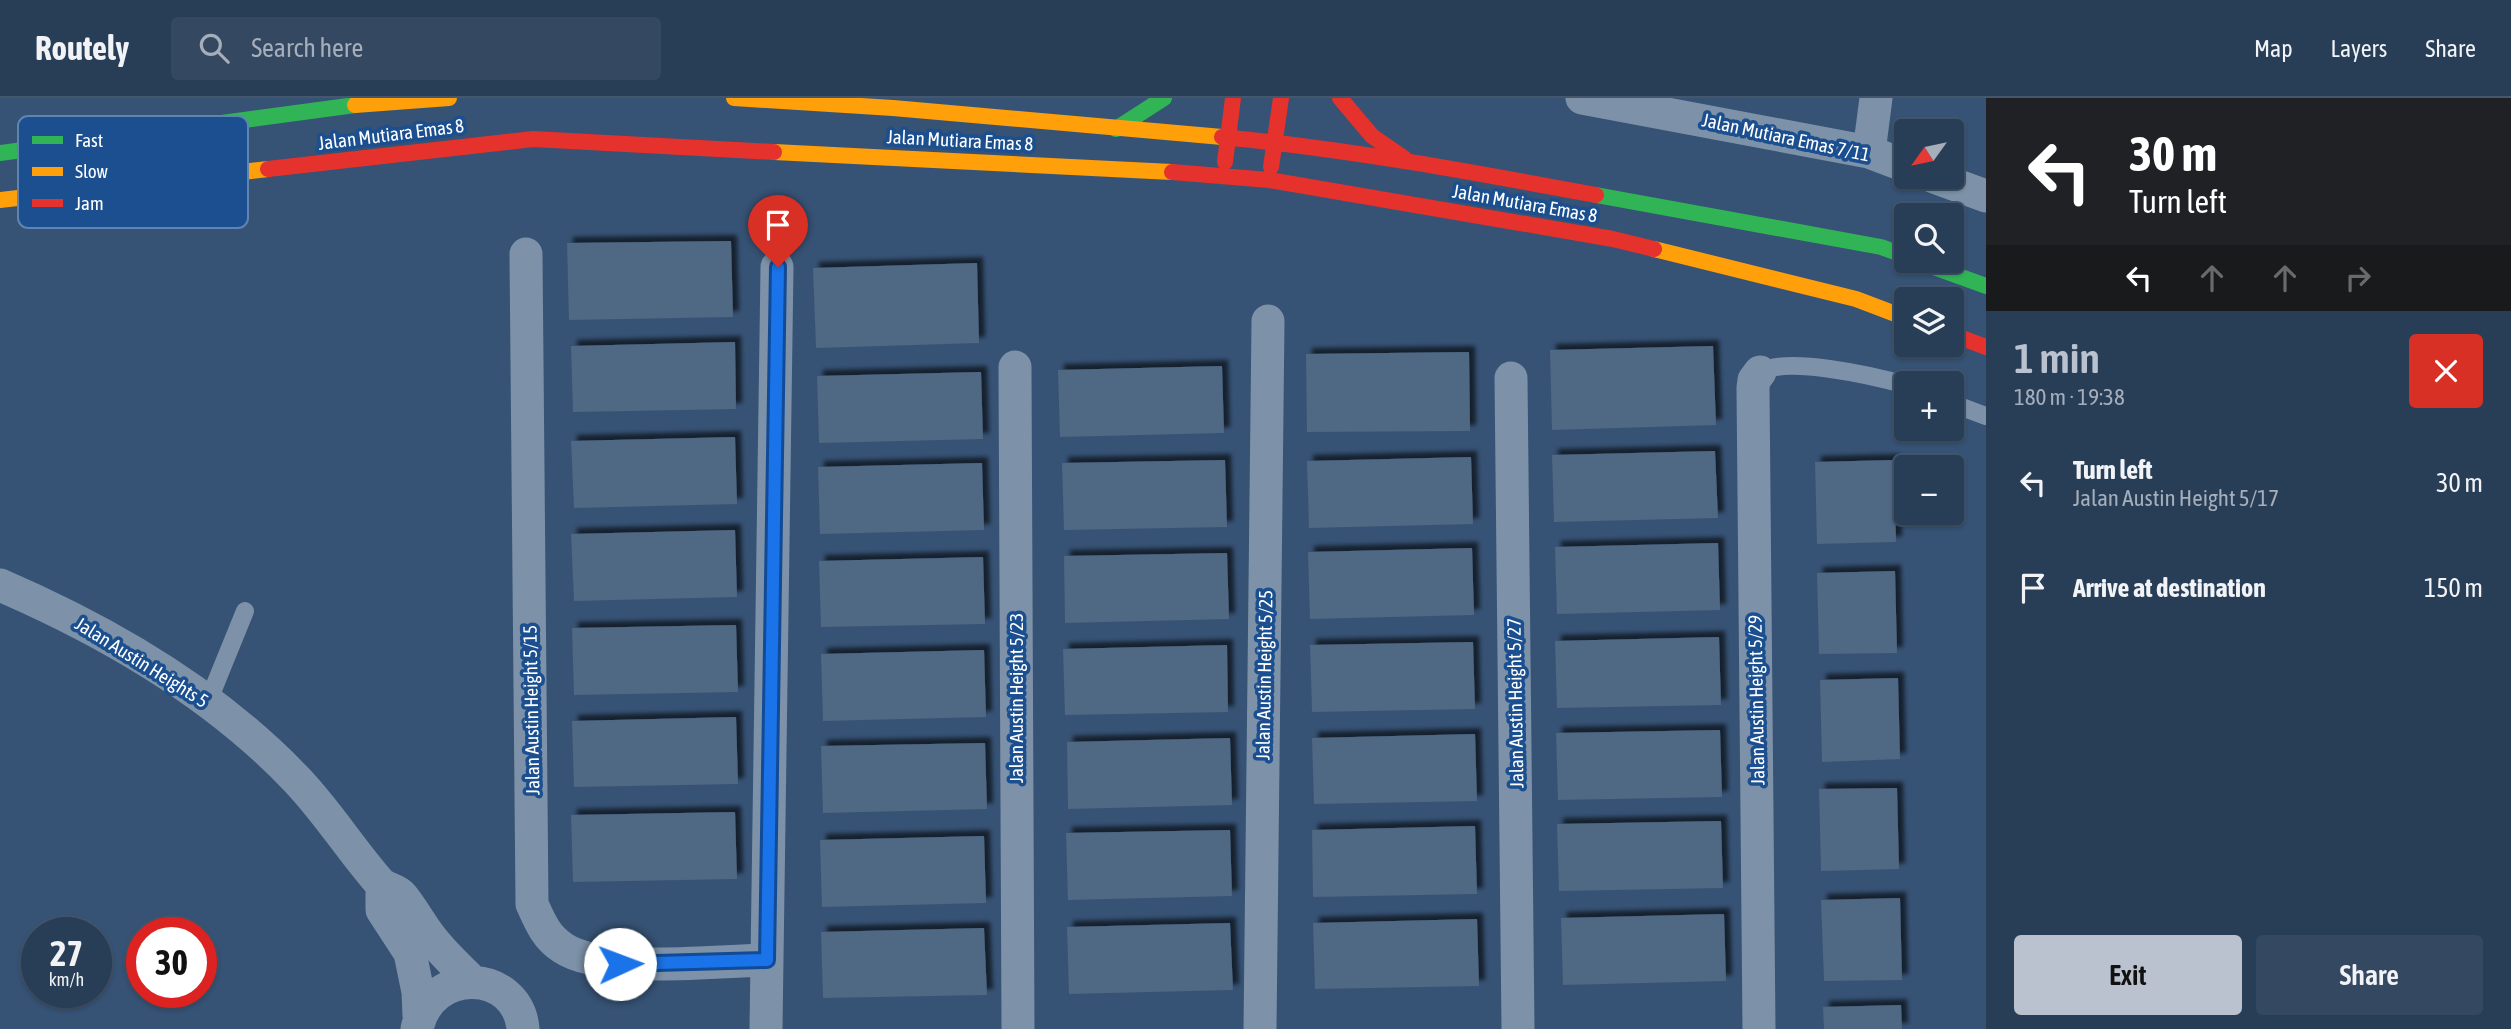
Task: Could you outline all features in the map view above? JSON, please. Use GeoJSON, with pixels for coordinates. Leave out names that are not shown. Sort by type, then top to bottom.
{"type":"FeatureCollection","features":[{"type":"Feature","properties":{"kind":"main road","name":"Jalan Mutiara Emas 8"},"geometry":{"type":"LineString","coordinates":[[248,119],[360,104],[449,98]]}},
{"type":"Feature","properties":{"kind":"main road","name":"Jalan Mutiara Emas 8"},"geometry":{"type":"LineString","coordinates":[[734,98],[818,101],[1275,142],[1406,159],[1881,247],[1894,252]]}},
{"type":"Feature","properties":{"kind":"main road"},"geometry":{"type":"LineString","coordinates":[[1116,129],[1164,98]]}},
{"type":"Feature","properties":{"kind":"main road"},"geometry":{"type":"LineString","coordinates":[[1224,175],[1233,98]]}},
{"type":"Feature","properties":{"kind":"main road"},"geometry":{"type":"LineString","coordinates":[[1269,180],[1282,98]]}},
{"type":"Feature","properties":{"kind":"main road"},"geometry":{"type":"LineString","coordinates":[[1339,98],[1372,136],[1406,159]]}},
{"type":"Feature","properties":{"kind":"main road","name":"Jalan Mutiara Emas 8"},"geometry":{"type":"LineString","coordinates":[[248,172],[533,139],[1224,175],[1269,180],[1613,239],[1856,299],[1894,313]]}},
{"type":"Feature","properties":{"kind":"main road","name":"Jalan Mutiara Emas 8"},"geometry":{"type":"LineString","coordinates":[[0,153],[18,151]]}},
{"type":"Feature","properties":{"kind":"main road","name":"Jalan Mutiara Emas 8"},"geometry":{"type":"LineString","coordinates":[[0,200],[18,198]]}},
{"type":"Feature","properties":{"kind":"main road"},"geometry":{"type":"LineString","coordinates":[[1950,273],[1986,286]]}},
{"type":"Feature","properties":{"kind":"main road"},"geometry":{"type":"LineString","coordinates":[[1964,339],[1986,347]]}},
{"type":"Feature","properties":{"kind":"street","name":"Jalan Mutiara Emas 7/11"},"geometry":{"type":"LineString","coordinates":[[1582,98],[1646,103],[1870,152],[1894,161]]}},
{"type":"Feature","properties":{"kind":"street"},"geometry":{"type":"LineString","coordinates":[[1870,152],[1876,98]]}},
{"type":"Feature","properties":{"kind":"street"},"geometry":{"type":"LineString","coordinates":[[1964,188],[1986,196]]}},
{"type":"Feature","properties":{"kind":"street","name":"Jalan Austin Height 5/15"},"geometry":{"type":"LineString","coordinates":[[526,254],[532,904],[544,931],[563,948],[586,959],[620,964],[767,960]]}},
{"type":"Feature","properties":{"kind":"street"},"geometry":{"type":"LineString","coordinates":[[766,1029],[778,267]]}},
{"type":"Feature","properties":{"kind":"street","name":"Jalan Austin Height 5/25"},"geometry":{"type":"LineString","coordinates":[[1260,1029],[1268,321]]}},
{"type":"Feature","properties":{"kind":"street","name":"Jalan Austin Height 5/23"},"geometry":{"type":"LineString","coordinates":[[1014,367],[1018,1029]]}},
{"type":"Feature","properties":{"kind":"street","name":"Jalan Austin Height 5/29"},"geometry":{"type":"LineString","coordinates":[[1759,1029],[1753,388],[1754,380],[1760,372]]}},
{"type":"Feature","properties":{"kind":"street","name":"Jalan Austin Height 5/27"},"geometry":{"type":"LineString","coordinates":[[1511,378],[1518,1029]]}},
{"type":"Feature","properties":{"kind":"street","name":"Jalan Austin Heights 5"},"geometry":{"type":"LineString","coordinates":[[0,584],[45,604],[129,649],[208,702],[253,737],[297,780],[341,831],[382,885]]}},
{"type":"Feature","properties":{"kind":"street"},"geometry":{"type":"LineString","coordinates":[[418,1022],[418,992],[410,953],[382,910],[382,885],[400,894],[444,953],[473,982]]}},
{"type":"Feature","properties":{"kind":"street"},"geometry":{"type":"LineString","coordinates":[[418,1022],[428,1001],[441,990],[456,983],[473,982],[489,985],[504,994],[526,1027]]}},
{"type":"Feature","properties":{"kind":"lane"},"geometry":{"type":"LineString","coordinates":[[1760,372],[1776,366],[1843,370],[1894,382]]}},
{"type":"Feature","properties":{"kind":"lane"},"geometry":{"type":"LineString","coordinates":[[1964,408],[1986,416]]}},
{"type":"Feature","properties":{"kind":"lane"},"geometry":{"type":"LineString","coordinates":[[208,702],[245,611]]}},
{"type":"Feature","properties":{"kind":"building"},"geometry":{"type":"Polygon","coordinates":[[[731,241],[733,317],[569,320],[567,243],[731,241]]]}},
{"type":"Feature","properties":{"kind":"building"},"geometry":{"type":"Polygon","coordinates":[[[977,263],[979,343],[816,348],[813,268],[977,263]]]}},
{"type":"Feature","properties":{"kind":"building"},"geometry":{"type":"Polygon","coordinates":[[[735,342],[736,409],[573,412],[571,346],[735,342]]]}},
{"type":"Feature","properties":{"kind":"building"},"geometry":{"type":"Polygon","coordinates":[[[1713,346],[1716,425],[1552,430],[1550,350],[1713,346]]]}},
{"type":"Feature","properties":{"kind":"building"},"geometry":{"type":"Polygon","coordinates":[[[1469,352],[1470,431],[1307,432],[1306,354],[1469,352]]]}},
{"type":"Feature","properties":{"kind":"building"},"geometry":{"type":"Polygon","coordinates":[[[1222,366],[1224,433],[1060,437],[1058,370],[1222,366]]]}},
{"type":"Feature","properties":{"kind":"building"},"geometry":{"type":"Polygon","coordinates":[[[981,372],[983,439],[819,443],[817,376],[981,372]]]}},
{"type":"Feature","properties":{"kind":"building"},"geometry":{"type":"Polygon","coordinates":[[[735,437],[737,504],[574,508],[571,441],[735,437]]]}},
{"type":"Feature","properties":{"kind":"building"},"geometry":{"type":"Polygon","coordinates":[[[1715,451],[1718,518],[1554,522],[1552,455],[1715,451]]]}},
{"type":"Feature","properties":{"kind":"building"},"geometry":{"type":"Polygon","coordinates":[[[1471,457],[1473,524],[1309,528],[1307,461],[1471,457]]]}},
{"type":"Feature","properties":{"kind":"building"},"geometry":{"type":"Polygon","coordinates":[[[1225,460],[1227,527],[1064,530],[1062,463],[1225,460]]]}},
{"type":"Feature","properties":{"kind":"building"},"geometry":{"type":"Polygon","coordinates":[[[1894,460],[1896,542],[1817,544],[1815,462],[1894,460]]]}},
{"type":"Feature","properties":{"kind":"building"},"geometry":{"type":"Polygon","coordinates":[[[982,463],[984,530],[820,534],[818,467],[982,463]]]}},
{"type":"Feature","properties":{"kind":"building"},"geometry":{"type":"Polygon","coordinates":[[[735,530],[737,597],[574,601],[571,534],[735,530]]]}},
{"type":"Feature","properties":{"kind":"building"},"geometry":{"type":"Polygon","coordinates":[[[1718,543],[1720,610],[1557,614],[1555,547],[1718,543]]]}},
{"type":"Feature","properties":{"kind":"building"},"geometry":{"type":"Polygon","coordinates":[[[1472,548],[1474,615],[1310,619],[1308,552],[1472,548]]]}},
{"type":"Feature","properties":{"kind":"building"},"geometry":{"type":"Polygon","coordinates":[[[1227,553],[1229,619],[1065,623],[1064,556],[1227,553]]]}},
{"type":"Feature","properties":{"kind":"building"},"geometry":{"type":"Polygon","coordinates":[[[983,557],[985,624],[821,627],[819,561],[983,557]]]}},
{"type":"Feature","properties":{"kind":"building"},"geometry":{"type":"Polygon","coordinates":[[[1895,571],[1897,653],[1819,654],[1817,573],[1895,571]]]}},
{"type":"Feature","properties":{"kind":"building"},"geometry":{"type":"Polygon","coordinates":[[[736,625],[738,692],[574,695],[572,628],[736,625]]]}},
{"type":"Feature","properties":{"kind":"building"},"geometry":{"type":"Polygon","coordinates":[[[1719,637],[1721,705],[1557,708],[1555,641],[1719,637]]]}},
{"type":"Feature","properties":{"kind":"building"},"geometry":{"type":"Polygon","coordinates":[[[1473,642],[1475,709],[1312,712],[1310,645],[1473,642]]]}},
{"type":"Feature","properties":{"kind":"building"},"geometry":{"type":"Polygon","coordinates":[[[1227,645],[1228,712],[1065,715],[1063,649],[1227,645]]]}},
{"type":"Feature","properties":{"kind":"building"},"geometry":{"type":"Polygon","coordinates":[[[984,650],[986,717],[823,721],[821,654],[984,650]]]}},
{"type":"Feature","properties":{"kind":"building"},"geometry":{"type":"Polygon","coordinates":[[[1898,678],[1900,759],[1822,762],[1820,680],[1898,678]]]}},
{"type":"Feature","properties":{"kind":"building"},"geometry":{"type":"Polygon","coordinates":[[[736,717],[738,784],[574,787],[572,721],[736,717]]]}},
{"type":"Feature","properties":{"kind":"building"},"geometry":{"type":"Polygon","coordinates":[[[1720,730],[1722,797],[1558,800],[1556,733],[1720,730]]]}},
{"type":"Feature","properties":{"kind":"building"},"geometry":{"type":"Polygon","coordinates":[[[1475,734],[1477,801],[1314,804],[1312,738],[1475,734]]]}},
{"type":"Feature","properties":{"kind":"building"},"geometry":{"type":"Polygon","coordinates":[[[1230,738],[1232,805],[1068,809],[1067,742],[1230,738]]]}},
{"type":"Feature","properties":{"kind":"building"},"geometry":{"type":"Polygon","coordinates":[[[985,743],[987,809],[823,813],[821,746],[985,743]]]}},
{"type":"Feature","properties":{"kind":"building"},"geometry":{"type":"Polygon","coordinates":[[[1897,788],[1899,869],[1821,871],[1819,789],[1897,788]]]}},
{"type":"Feature","properties":{"kind":"building"},"geometry":{"type":"Polygon","coordinates":[[[735,812],[737,879],[573,882],[571,815],[735,812]]]}},
{"type":"Feature","properties":{"kind":"building"},"geometry":{"type":"Polygon","coordinates":[[[1721,821],[1723,888],[1559,891],[1557,824],[1721,821]]]}},
{"type":"Feature","properties":{"kind":"building"},"geometry":{"type":"Polygon","coordinates":[[[1475,826],[1477,894],[1313,897],[1312,830],[1475,826]]]}},
{"type":"Feature","properties":{"kind":"building"},"geometry":{"type":"Polygon","coordinates":[[[1230,830],[1232,896],[1068,900],[1066,833],[1230,830]]]}},
{"type":"Feature","properties":{"kind":"building"},"geometry":{"type":"Polygon","coordinates":[[[984,836],[986,903],[822,907],[820,840],[984,836]]]}},
{"type":"Feature","properties":{"kind":"building"},"geometry":{"type":"Polygon","coordinates":[[[1900,898],[1902,980],[1824,981],[1821,900],[1900,898]]]}},
{"type":"Feature","properties":{"kind":"building"},"geometry":{"type":"Polygon","coordinates":[[[1724,914],[1726,981],[1563,985],[1561,918],[1724,914]]]}},
{"type":"Feature","properties":{"kind":"building"},"geometry":{"type":"Polygon","coordinates":[[[1477,919],[1479,986],[1315,989],[1313,923],[1477,919]]]}},
{"type":"Feature","properties":{"kind":"building"},"geometry":{"type":"Polygon","coordinates":[[[1230,923],[1233,990],[1069,994],[1067,927],[1230,923]]]}},
{"type":"Feature","properties":{"kind":"building"},"geometry":{"type":"Polygon","coordinates":[[[984,928],[987,995],[823,998],[821,932],[984,928]]]}},
{"type":"Feature","properties":{"kind":"building"},"geometry":{"type":"Polygon","coordinates":[[[1901,1005],[1902,1029],[1824,1029],[1823,1007],[1901,1005]]]}},
{"type":"Feature","properties":{"kind":"traffic: fast"},"geometry":{"type":"LineString","coordinates":[[1116,129],[1164,98]]}},
{"type":"Feature","properties":{"kind":"traffic: fast"},"geometry":{"type":"LineString","coordinates":[[248,119],[355,105]]}},
{"type":"Feature","properties":{"kind":"traffic: fast"},"geometry":{"type":"LineString","coordinates":[[0,153],[18,151]]}},
{"type":"Feature","properties":{"kind":"traffic: fast"},"geometry":{"type":"LineString","coordinates":[[1596,195],[1881,247],[1894,252]]}},
{"type":"Feature","properties":{"kind":"traffic: fast"},"geometry":{"type":"LineString","coordinates":[[1950,273],[1986,286]]}},
{"type":"Feature","properties":{"kind":"traffic: slow"},"geometry":{"type":"LineString","coordinates":[[355,105],[449,98]]}},
{"type":"Feature","properties":{"kind":"traffic: slow"},"geometry":{"type":"LineString","coordinates":[[734,98],[893,108],[1222,137]]}},
{"type":"Feature","properties":{"kind":"traffic: slow"},"geometry":{"type":"LineString","coordinates":[[774,152],[1172,172]]}},
{"type":"Feature","properties":{"kind":"traffic: slow"},"geometry":{"type":"LineString","coordinates":[[248,171],[268,169]]}},
{"type":"Feature","properties":{"kind":"traffic: slow"},"geometry":{"type":"LineString","coordinates":[[0,200],[18,198]]}},
{"type":"Feature","properties":{"kind":"traffic: slow"},"geometry":{"type":"LineString","coordinates":[[1654,249],[1856,299],[1894,313]]}},
{"type":"Feature","properties":{"kind":"traffic: jam"},"geometry":{"type":"LineString","coordinates":[[1225,162],[1233,98]]}},
{"type":"Feature","properties":{"kind":"traffic: jam"},"geometry":{"type":"LineString","coordinates":[[1271,167],[1281,98]]}},
{"type":"Feature","properties":{"kind":"traffic: jam"},"geometry":{"type":"LineString","coordinates":[[1340,98],[1372,136],[1404,158]]}},
{"type":"Feature","properties":{"kind":"traffic: jam"},"geometry":{"type":"LineString","coordinates":[[1222,137],[1363,155],[1596,195]]}},
{"type":"Feature","properties":{"kind":"traffic: jam"},"geometry":{"type":"LineString","coordinates":[[268,169],[533,139],[774,152]]}},
{"type":"Feature","properties":{"kind":"traffic: jam"},"geometry":{"type":"LineString","coordinates":[[1172,172],[1269,180],[1613,239],[1654,249]]}},
{"type":"Feature","properties":{"kind":"traffic: jam"},"geometry":{"type":"LineString","coordinates":[[1964,339],[1986,347]]}},
{"type":"Feature","properties":{"kind":"route"},"geometry":{"type":"LineString","coordinates":[[620,964],[767,960],[778,267]]}}]}
